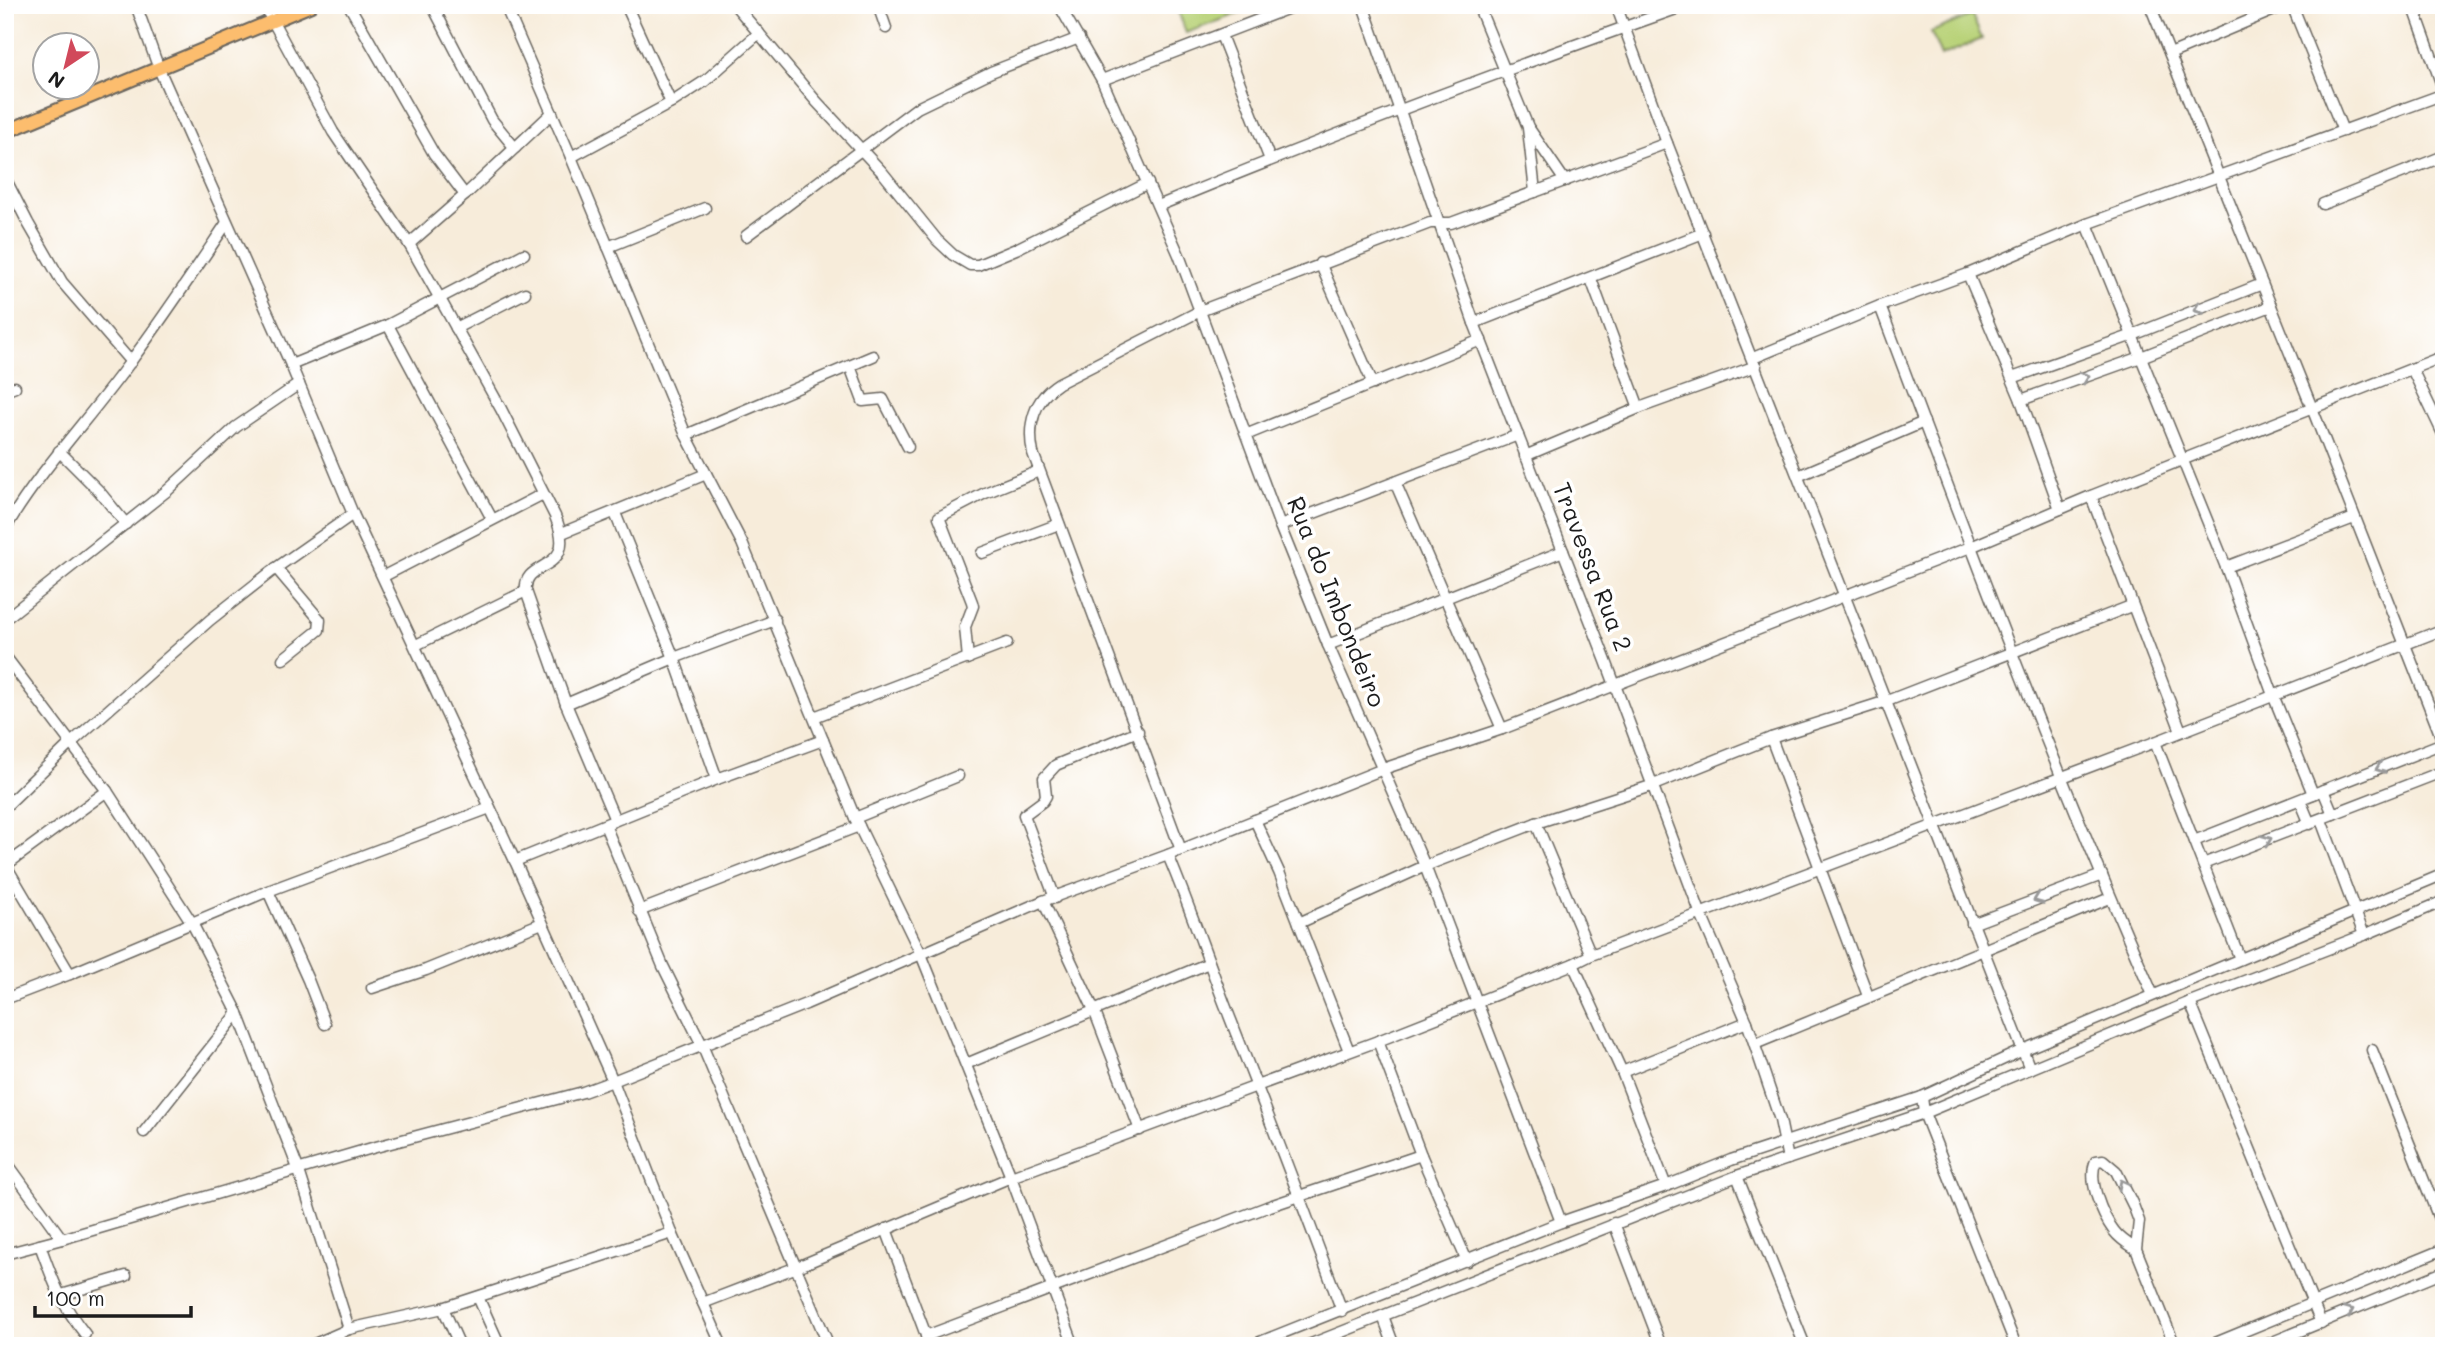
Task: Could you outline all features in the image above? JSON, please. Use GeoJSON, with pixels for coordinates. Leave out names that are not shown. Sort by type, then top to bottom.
{"type":"FeatureCollection","features":[{"type":"Feature","properties":{"kind":"main road"},"geometry":{"type":"LineString","coordinates":[[5,132],[311,5]]}},
{"type":"Feature","properties":{"kind":"street"},"geometry":{"type":"LineString","coordinates":[[136,5],[159,69],[291,365],[353,514],[416,645],[613,1081],[672,1233],[722,1346]]}},
{"type":"Feature","properties":{"kind":"street"},"geometry":{"type":"LineString","coordinates":[[264,5],[333,132],[409,244],[439,297],[500,409],[562,533],[558,557],[530,575],[525,582],[526,591],[566,704],[615,820]]}},
{"type":"Feature","properties":{"kind":"street"},"geometry":{"type":"LineString","coordinates":[[349,5],[434,154],[465,195]]}},
{"type":"Feature","properties":{"kind":"street"},"geometry":{"type":"LineString","coordinates":[[432,5],[492,120],[515,148]]}},
{"type":"Feature","properties":{"kind":"street"},"geometry":{"type":"LineString","coordinates":[[505,5],[686,435],[742,543],[857,822],[921,954],[1011,1177],[1074,1346]]}},
{"type":"Feature","properties":{"kind":"street"},"geometry":{"type":"LineString","coordinates":[[626,5],[671,103]]}},
{"type":"Feature","properties":{"kind":"street"},"geometry":{"type":"LineString","coordinates":[[735,5],[944,247],[970,265],[978,265],[1016,249],[1148,183]]}},
{"type":"Feature","properties":{"kind":"street"},"geometry":{"type":"LineString","coordinates":[[878,5],[886,28]]}},
{"type":"Feature","properties":{"kind":"street","name":"Rua do Imbondeiro"},"geometry":{"type":"LineString","coordinates":[[1059,5],[1102,80],[1158,206],[1328,645],[1425,866],[1561,1222]]}},
{"type":"Feature","properties":{"kind":"street"},"geometry":{"type":"LineString","coordinates":[[1102,80],[1297,5]]}},
{"type":"Feature","properties":{"kind":"street","name":"Travessa Rua 2"},"geometry":{"type":"LineString","coordinates":[[1363,5],[1474,323],[1700,912],[1747,1022],[1780,1120],[1788,1159]]}},
{"type":"Feature","properties":{"kind":"street"},"geometry":{"type":"LineString","coordinates":[[1478,5],[1528,127],[1565,181]]}},
{"type":"Feature","properties":{"kind":"street"},"geometry":{"type":"LineString","coordinates":[[1616,5],[1667,143],[2030,1069]]}},
{"type":"Feature","properties":{"kind":"street"},"geometry":{"type":"LineString","coordinates":[[1158,206],[1503,70],[1687,5]]}},
{"type":"Feature","properties":{"kind":"street"},"geometry":{"type":"LineString","coordinates":[[2150,5],[2444,744],[2194,841]]}},
{"type":"Feature","properties":{"kind":"street"},"geometry":{"type":"LineString","coordinates":[[2170,54],[2286,5]]}},
{"type":"Feature","properties":{"kind":"street"},"geometry":{"type":"LineString","coordinates":[[2292,5],[2343,131]]}},
{"type":"Feature","properties":{"kind":"street"},"geometry":{"type":"LineString","coordinates":[[1525,456],[1755,362],[1880,306],[1968,274],[2087,224],[2444,92],[2413,5]]}},
{"type":"Feature","properties":{"kind":"street"},"geometry":{"type":"LineString","coordinates":[[571,157],[671,103],[705,81],[759,33]]}},
{"type":"Feature","properties":{"kind":"street"},"geometry":{"type":"LineString","coordinates":[[1221,35],[1270,160]]}},
{"type":"Feature","properties":{"kind":"street"},"geometry":{"type":"LineString","coordinates":[[746,236],[893,125],[940,95],[1079,38]]}},
{"type":"Feature","properties":{"kind":"street"},"geometry":{"type":"LineString","coordinates":[[409,244],[552,113]]}},
{"type":"Feature","properties":{"kind":"street"},"geometry":{"type":"LineString","coordinates":[[1528,127],[1535,192]]}},
{"type":"Feature","properties":{"kind":"street"},"geometry":{"type":"LineString","coordinates":[[1181,850],[1039,471],[1030,438],[1030,424],[1035,410],[1051,388],[1200,311],[1430,223],[1451,223],[1667,143]]}},
{"type":"Feature","properties":{"kind":"street"},"geometry":{"type":"LineString","coordinates":[[2323,204],[2444,156]]}},
{"type":"Feature","properties":{"kind":"street"},"geometry":{"type":"LineString","coordinates":[[5,178],[62,282],[131,362]]}},
{"type":"Feature","properties":{"kind":"street"},"geometry":{"type":"LineString","coordinates":[[608,247],[705,208]]}},
{"type":"Feature","properties":{"kind":"street"},"geometry":{"type":"LineString","coordinates":[[5,529],[17,508],[59,452],[131,362],[226,224]]}},
{"type":"Feature","properties":{"kind":"street"},"geometry":{"type":"LineString","coordinates":[[2087,224],[2226,567],[2273,695],[2318,792],[2333,814]]}},
{"type":"Feature","properties":{"kind":"street"},"geometry":{"type":"LineString","coordinates":[[1474,323],[1703,233]]}},
{"type":"Feature","properties":{"kind":"street"},"geometry":{"type":"LineString","coordinates":[[291,365],[388,325],[524,254]]}},
{"type":"Feature","properties":{"kind":"street"},"geometry":{"type":"LineString","coordinates":[[1320,263],[1373,384]]}},
{"type":"Feature","properties":{"kind":"street"},"geometry":{"type":"LineString","coordinates":[[1968,274],[2021,400],[2060,509]]}},
{"type":"Feature","properties":{"kind":"street"},"geometry":{"type":"LineString","coordinates":[[1591,279],[1639,408]]}},
{"type":"Feature","properties":{"kind":"street"},"geometry":{"type":"LineString","coordinates":[[2012,378],[2133,335],[2262,284]]}},
{"type":"Feature","properties":{"kind":"street"},"geometry":{"type":"LineString","coordinates":[[456,328],[526,293]]}},
{"type":"Feature","properties":{"kind":"street"},"geometry":{"type":"LineString","coordinates":[[1880,306],[1973,546],[2011,653],[2110,898],[2153,995]]}},
{"type":"Feature","properties":{"kind":"street"},"geometry":{"type":"LineString","coordinates":[[2021,400],[2271,306]]}},
{"type":"Feature","properties":{"kind":"street"},"geometry":{"type":"LineString","coordinates":[[388,325],[492,519]]}},
{"type":"Feature","properties":{"kind":"street"},"geometry":{"type":"LineString","coordinates":[[1248,435],[1481,340]]}},
{"type":"Feature","properties":{"kind":"street"},"geometry":{"type":"LineString","coordinates":[[686,435],[873,356]]}},
{"type":"Feature","properties":{"kind":"street"},"geometry":{"type":"LineString","coordinates":[[5,1254],[62,1240],[372,1148],[583,1092],[613,1081],[806,1004],[1043,901],[1181,850],[1383,769],[1502,729],[1973,546],[2091,496],[2444,356]]}},
{"type":"Feature","properties":{"kind":"street"},"geometry":{"type":"LineString","coordinates":[[850,366],[863,401],[883,399],[908,447]]}},
{"type":"Feature","properties":{"kind":"street"},"geometry":{"type":"LineString","coordinates":[[2412,369],[2444,436]]}},
{"type":"Feature","properties":{"kind":"street"},"geometry":{"type":"LineString","coordinates":[[5,619],[168,490],[236,427],[299,384]]}},
{"type":"Feature","properties":{"kind":"street"},"geometry":{"type":"LineString","coordinates":[[1798,476],[1924,422]]}},
{"type":"Feature","properties":{"kind":"street"},"geometry":{"type":"LineString","coordinates":[[1280,526],[1518,435]]}},
{"type":"Feature","properties":{"kind":"street"},"geometry":{"type":"LineString","coordinates":[[59,452],[99,491],[126,524]]}},
{"type":"Feature","properties":{"kind":"street"},"geometry":{"type":"LineString","coordinates":[[968,659],[965,627],[973,606],[939,517],[985,493],[1039,471]]}},
{"type":"Feature","properties":{"kind":"street"},"geometry":{"type":"LineString","coordinates":[[562,533],[706,474]]}},
{"type":"Feature","properties":{"kind":"street"},"geometry":{"type":"LineString","coordinates":[[1395,482],[1502,729]]}},
{"type":"Feature","properties":{"kind":"street"},"geometry":{"type":"LineString","coordinates":[[384,576],[543,494]]}},
{"type":"Feature","properties":{"kind":"street"},"geometry":{"type":"LineString","coordinates":[[2091,496],[2181,731]]}},
{"type":"Feature","properties":{"kind":"street"},"geometry":{"type":"LineString","coordinates":[[615,513],[674,658],[717,779]]}},
{"type":"Feature","properties":{"kind":"street"},"geometry":{"type":"LineString","coordinates":[[5,807],[72,743],[210,620],[276,568],[353,514]]}},
{"type":"Feature","properties":{"kind":"street"},"geometry":{"type":"LineString","coordinates":[[2226,567],[2354,519]]}},
{"type":"Feature","properties":{"kind":"street"},"geometry":{"type":"LineString","coordinates":[[982,553],[1059,524]]}},
{"type":"Feature","properties":{"kind":"street"},"geometry":{"type":"LineString","coordinates":[[1328,645],[1563,551]]}},
{"type":"Feature","properties":{"kind":"street"},"geometry":{"type":"LineString","coordinates":[[276,568],[320,620],[321,625],[319,630],[283,659]]}},
{"type":"Feature","properties":{"kind":"street"},"geometry":{"type":"LineString","coordinates":[[416,645],[526,591]]}},
{"type":"Feature","properties":{"kind":"street"},"geometry":{"type":"LineString","coordinates":[[1299,923],[1425,866],[1536,823],[1651,786],[1771,738],[1886,701],[2132,606]]}},
{"type":"Feature","properties":{"kind":"street"},"geometry":{"type":"LineString","coordinates":[[566,704],[674,658],[775,620]]}},
{"type":"Feature","properties":{"kind":"street"},"geometry":{"type":"LineString","coordinates":[[703,1304],[797,1268],[1011,1177],[1378,1041],[1700,912],[2155,742],[2444,629]]}},
{"type":"Feature","properties":{"kind":"street"},"geometry":{"type":"LineString","coordinates":[[814,717],[1007,643]]}},
{"type":"Feature","properties":{"kind":"street"},"geometry":{"type":"LineString","coordinates":[[5,656],[107,791],[192,923],[238,1013],[299,1171],[349,1329]]}},
{"type":"Feature","properties":{"kind":"street"},"geometry":{"type":"LineString","coordinates":[[1055,898],[1024,815],[1044,801],[1044,778],[1056,765],[1138,732]]}},
{"type":"Feature","properties":{"kind":"street"},"geometry":{"type":"LineString","coordinates":[[1771,738],[1868,996]]}},
{"type":"Feature","properties":{"kind":"street"},"geometry":{"type":"LineString","coordinates":[[515,861],[717,779],[823,740]]}},
{"type":"Feature","properties":{"kind":"street"},"geometry":{"type":"LineString","coordinates":[[2155,742],[2240,959]]}},
{"type":"Feature","properties":{"kind":"street"},"geometry":{"type":"LineString","coordinates":[[2203,864],[2444,771]]}},
{"type":"Feature","properties":{"kind":"street"},"geometry":{"type":"LineString","coordinates":[[639,911],[857,822],[958,776]]}},
{"type":"Feature","properties":{"kind":"street"},"geometry":{"type":"LineString","coordinates":[[70,974],[6,864],[107,791]]}},
{"type":"Feature","properties":{"kind":"street"},"geometry":{"type":"LineString","coordinates":[[2300,800],[2309,824]]}},
{"type":"Feature","properties":{"kind":"street"},"geometry":{"type":"LineString","coordinates":[[5,999],[268,891],[490,807]]}},
{"type":"Feature","properties":{"kind":"street"},"geometry":{"type":"LineString","coordinates":[[1255,820],[1349,1051]]}},
{"type":"Feature","properties":{"kind":"street"},"geometry":{"type":"LineString","coordinates":[[2321,820],[2364,935]]}},
{"type":"Feature","properties":{"kind":"street"},"geometry":{"type":"LineString","coordinates":[[1536,823],[1591,955]]}},
{"type":"Feature","properties":{"kind":"street"},"geometry":{"type":"LineString","coordinates":[[605,825],[639,911],[702,1045],[829,1346]]}},
{"type":"Feature","properties":{"kind":"street"},"geometry":{"type":"LineString","coordinates":[[1168,855],[1300,1195],[1342,1311]]}},
{"type":"Feature","properties":{"kind":"street"},"geometry":{"type":"LineString","coordinates":[[1250,1346],[1561,1222],[1666,1186],[1731,1160],[1922,1097],[2023,1050],[2444,874]]}},
{"type":"Feature","properties":{"kind":"street"},"geometry":{"type":"LineString","coordinates":[[1972,925],[2102,875]]}},
{"type":"Feature","properties":{"kind":"street"},"geometry":{"type":"LineString","coordinates":[[268,891],[325,1024]]}},
{"type":"Feature","properties":{"kind":"street"},"geometry":{"type":"LineString","coordinates":[[1755,1044],[2110,898]]}},
{"type":"Feature","properties":{"kind":"street"},"geometry":{"type":"LineString","coordinates":[[1043,901],[1094,1010],[1140,1130]]}},
{"type":"Feature","properties":{"kind":"street"},"geometry":{"type":"LineString","coordinates":[[1307,1346],[1737,1176],[1924,1112],[2444,901]]}},
{"type":"Feature","properties":{"kind":"street"},"geometry":{"type":"LineString","coordinates":[[372,988],[426,970],[542,923]]}},
{"type":"Feature","properties":{"kind":"street"},"geometry":{"type":"LineString","coordinates":[[966,1064],[1209,963]]}},
{"type":"Feature","properties":{"kind":"street"},"geometry":{"type":"LineString","coordinates":[[1573,964],[1622,1072],[1666,1186]]}},
{"type":"Feature","properties":{"kind":"street"},"geometry":{"type":"LineString","coordinates":[[2190,1002],[2321,1323]]}},
{"type":"Feature","properties":{"kind":"street"},"geometry":{"type":"LineString","coordinates":[[144,1132],[238,1013]]}},
{"type":"Feature","properties":{"kind":"street"},"geometry":{"type":"LineString","coordinates":[[1622,1072],[1747,1022]]}},
{"type":"Feature","properties":{"kind":"street"},"geometry":{"type":"LineString","coordinates":[[1378,1041],[1421,1155],[1468,1261]]}},
{"type":"Feature","properties":{"kind":"street"},"geometry":{"type":"LineString","coordinates":[[2372,1050],[2444,1231]]}},
{"type":"Feature","properties":{"kind":"street"},"geometry":{"type":"LineString","coordinates":[[1922,1097],[1924,1112],[2016,1346]]}},
{"type":"Feature","properties":{"kind":"street"},"geometry":{"type":"LineString","coordinates":[[886,1229],[928,1341],[1053,1287],[1300,1195],[1421,1155]]}},
{"type":"Feature","properties":{"kind":"street"},"geometry":{"type":"LineString","coordinates":[[5,1160],[62,1240]]}},
{"type":"Feature","properties":{"kind":"street"},"geometry":{"type":"LineString","coordinates":[[2136,1249],[2113,1229],[2104,1211],[2093,1179],[2092,1169],[2096,1161],[2103,1160],[2116,1171],[2126,1187],[2139,1221],[2136,1249],[2175,1346]]}},
{"type":"Feature","properties":{"kind":"street"},"geometry":{"type":"LineString","coordinates":[[1737,1176],[1805,1346]]}},
{"type":"Feature","properties":{"kind":"street"},"geometry":{"type":"LineString","coordinates":[[1614,1223],[1661,1346]]}},
{"type":"Feature","properties":{"kind":"street"},"geometry":{"type":"LineString","coordinates":[[310,1346],[349,1329],[443,1308],[672,1233]]}},
{"type":"Feature","properties":{"kind":"street"},"geometry":{"type":"LineString","coordinates":[[40,1245],[58,1296],[85,1334]]}},
{"type":"Feature","properties":{"kind":"street"},"geometry":{"type":"LineString","coordinates":[[2208,1346],[2444,1250]]}},
{"type":"Feature","properties":{"kind":"street"},"geometry":{"type":"LineString","coordinates":[[2263,1346],[2444,1272]]}},
{"type":"Feature","properties":{"kind":"street"},"geometry":{"type":"LineString","coordinates":[[58,1296],[127,1276]]}},
{"type":"Feature","properties":{"kind":"street"},"geometry":{"type":"LineString","coordinates":[[478,1297],[500,1346]]}},
{"type":"Feature","properties":{"kind":"street"},"geometry":{"type":"LineString","coordinates":[[443,1308],[460,1346]]}},
{"type":"Feature","properties":{"kind":"street"},"geometry":{"type":"LineString","coordinates":[[1383,1316],[1394,1346]]}},
{"type":"Feature","properties":{"kind":"green space"},"geometry":{"type":"Polygon","coordinates":[[[1176,5],[1262,5],[1186,33],[1176,5]]]}},
{"type":"Feature","properties":{"kind":"green space"},"geometry":{"type":"Polygon","coordinates":[[[1972,15],[1982,39],[1941,56],[1931,32],[1972,15]]]}}]}
